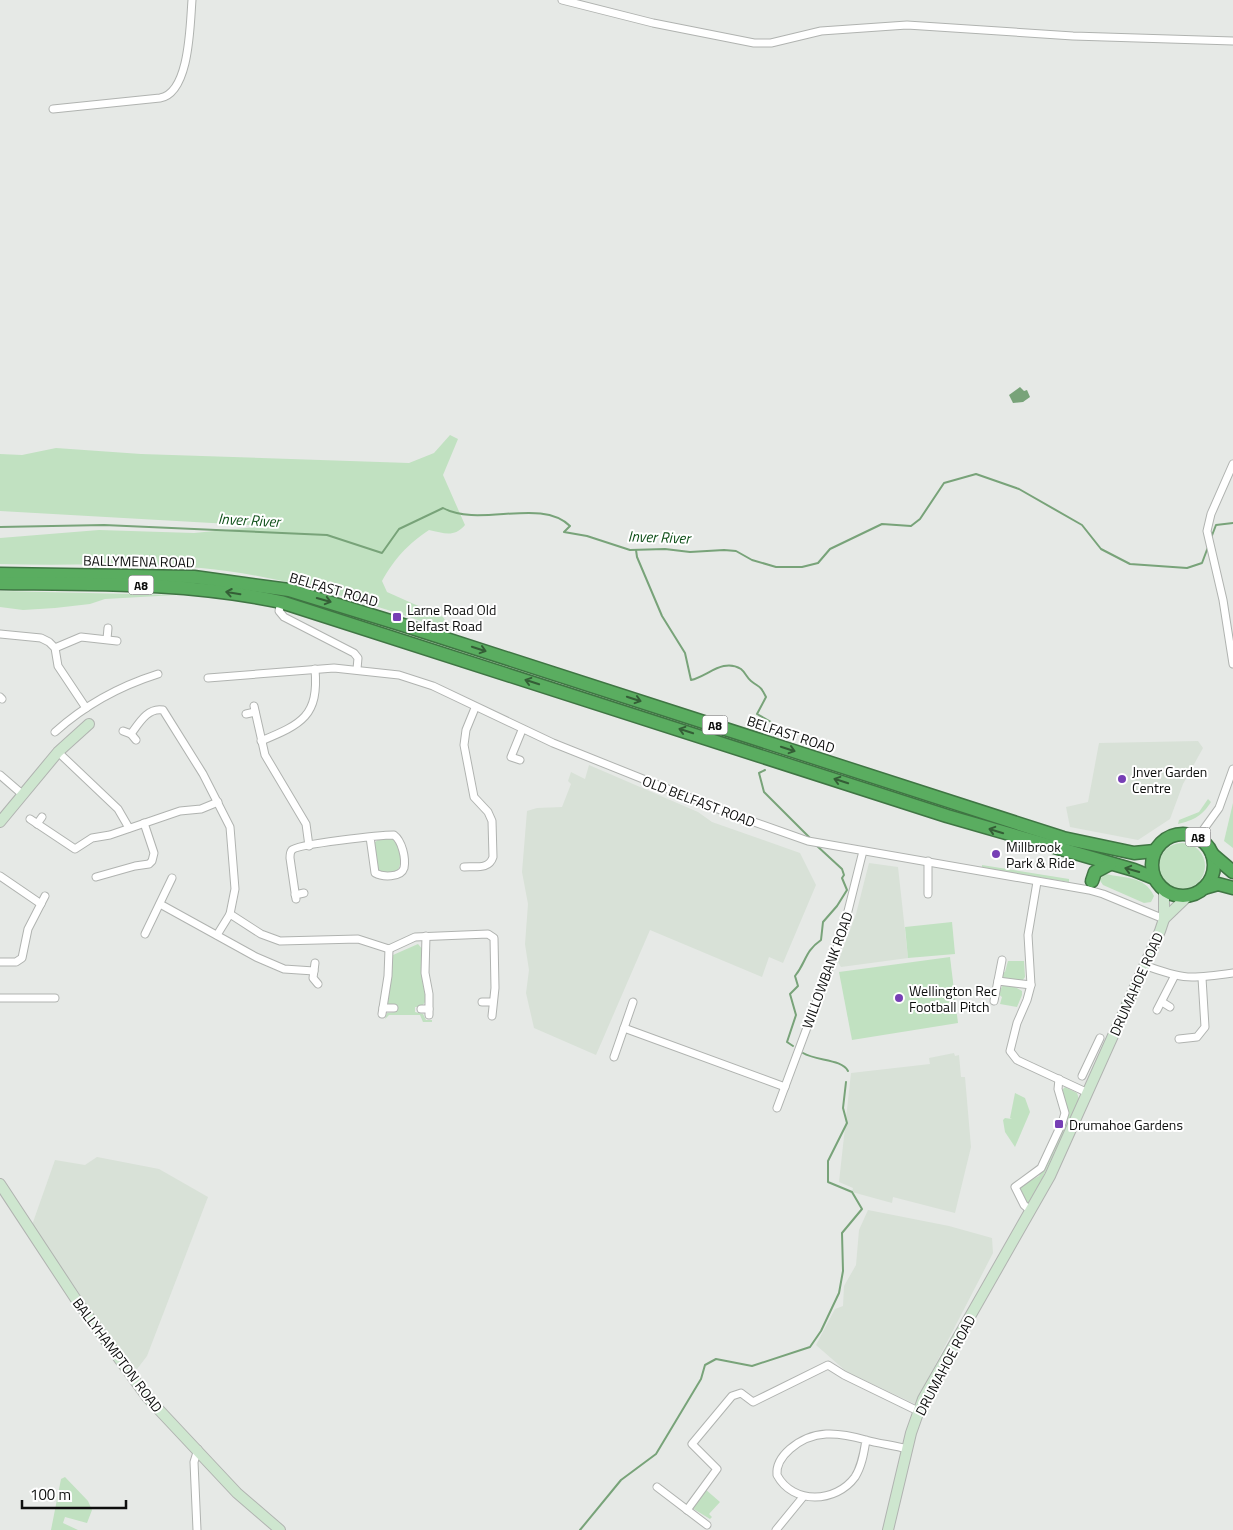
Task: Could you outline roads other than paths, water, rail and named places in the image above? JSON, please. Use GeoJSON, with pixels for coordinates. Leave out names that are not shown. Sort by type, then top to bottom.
{"type":"FeatureCollection","features":[{"type":"Feature","properties":{"kind":"highway","name":"BALLYMENA ROAD"},"geometry":{"type":"LineString","coordinates":[[0,574],[194,576],[277,588]]}},
{"type":"Feature","properties":{"kind":"highway","name":"BALLYMENA ROAD"},"geometry":{"type":"LineString","coordinates":[[0,583],[165,585],[213,590],[281,602]]}},
{"type":"Feature","properties":{"kind":"highway","name":"BELFAST ROAD"},"geometry":{"type":"LineString","coordinates":[[277,588],[404,625],[1063,838],[1134,854],[1155,852]]}},
{"type":"Feature","properties":{"kind":"highway","name":"BELFAST ROAD"},"geometry":{"type":"LineString","coordinates":[[281,602],[947,816],[1134,870],[1154,878]]}},
{"type":"Feature","properties":{"kind":"highway","name":"A8"},"geometry":{"type":"LineString","coordinates":[[1155,852],[1162,842],[1171,836],[1188,834],[1198,837],[1212,854],[1233,872]]}},
{"type":"Feature","properties":{"kind":"highway"},"geometry":{"type":"LineString","coordinates":[[1155,852],[1152,860],[1154,878],[1164,892],[1173,895],[1189,895],[1218,884],[1233,888]]}},
{"type":"Feature","properties":{"kind":"highway","name":"A8"},"geometry":{"type":"LineString","coordinates":[[1204,888],[1213,872],[1212,854]]}},
{"type":"Feature","properties":{"kind":"highway"},"geometry":{"type":"LineString","coordinates":[[1090,886],[1095,872],[1110,864]]}},
{"type":"Feature","properties":{"kind":"main road"},"geometry":{"type":"LineString","coordinates":[[0,822],[58,752],[89,724]]}},
{"type":"Feature","properties":{"kind":"main road","name":"DRUMAHOE ROAD"},"geometry":{"type":"LineString","coordinates":[[1164,892],[1164,919]]}},
{"type":"Feature","properties":{"kind":"main road","name":"DRUMAHOE ROAD"},"geometry":{"type":"LineString","coordinates":[[888,1530],[918,1411],[929,1388],[1050,1176],[1086,1092],[1101,1044],[1144,965],[1164,919],[1189,895]]}},
{"type":"Feature","properties":{"kind":"main road","name":"BALLYHAMPTON ROAD"},"geometry":{"type":"LineString","coordinates":[[0,1184],[88,1317],[147,1397],[248,1504],[280,1530]]}},
{"type":"Feature","properties":{"kind":"street"},"geometry":{"type":"LineString","coordinates":[[52,109],[160,98],[170,93],[183,73],[192,0]]}},
{"type":"Feature","properties":{"kind":"street"},"geometry":{"type":"LineString","coordinates":[[562,0],[654,23],[754,43],[771,42],[821,31],[907,25],[1082,36],[1233,41]]}},
{"type":"Feature","properties":{"kind":"street"},"geometry":{"type":"LineString","coordinates":[[1233,464],[1207,531],[1233,664]]}},
{"type":"Feature","properties":{"kind":"street"},"geometry":{"type":"LineString","coordinates":[[281,602],[279,611],[284,617],[354,653],[358,658],[357,669]]}},
{"type":"Feature","properties":{"kind":"street"},"geometry":{"type":"LineString","coordinates":[[107,639],[108,628]]}},
{"type":"Feature","properties":{"kind":"street"},"geometry":{"type":"LineString","coordinates":[[0,634],[44,639],[55,648],[58,666],[86,708]]}},
{"type":"Feature","properties":{"kind":"street"},"geometry":{"type":"LineString","coordinates":[[55,648],[80,637],[117,641]]}},
{"type":"Feature","properties":{"kind":"street"},"geometry":{"type":"LineString","coordinates":[[260,741],[290,727],[310,711],[316,698],[315,669]]}},
{"type":"Feature","properties":{"kind":"street","name":"OLD BELFAST ROAD"},"geometry":{"type":"LineString","coordinates":[[208,678],[315,669],[357,669],[399,675],[433,686],[522,730],[723,811],[808,841],[1037,882],[1090,886],[1164,919]]}},
{"type":"Feature","properties":{"kind":"street"},"geometry":{"type":"LineString","coordinates":[[56,732],[86,708],[113,692],[153,674]]}},
{"type":"Feature","properties":{"kind":"street"},"geometry":{"type":"LineString","coordinates":[[464,866],[486,866],[491,863],[493,857],[492,821],[488,812],[474,797],[464,745],[466,730],[475,708]]}},
{"type":"Feature","properties":{"kind":"street"},"geometry":{"type":"LineString","coordinates":[[246,714],[255,709],[260,741],[265,755],[306,824],[309,846]]}},
{"type":"Feature","properties":{"kind":"street"},"geometry":{"type":"LineString","coordinates":[[123,731],[134,737],[144,717],[153,710],[163,710],[203,774],[230,827],[235,889],[230,914],[217,935]]}},
{"type":"Feature","properties":{"kind":"street"},"geometry":{"type":"LineString","coordinates":[[520,760],[510,757],[522,730]]}},
{"type":"Feature","properties":{"kind":"street"},"geometry":{"type":"LineString","coordinates":[[58,752],[118,809],[129,828]]}},
{"type":"Feature","properties":{"kind":"street"},"geometry":{"type":"LineString","coordinates":[[1198,837],[1219,808],[1233,769]]}},
{"type":"Feature","properties":{"kind":"street"},"geometry":{"type":"LineString","coordinates":[[0,775],[22,794]]}},
{"type":"Feature","properties":{"kind":"street"},"geometry":{"type":"LineString","coordinates":[[30,818],[75,849],[92,838],[110,835],[180,811],[206,808],[218,802]]}},
{"type":"Feature","properties":{"kind":"street"},"geometry":{"type":"LineString","coordinates":[[37,824],[42,817]]}},
{"type":"Feature","properties":{"kind":"street"},"geometry":{"type":"LineString","coordinates":[[96,877],[149,864],[152,861],[154,853],[144,823]]}},
{"type":"Feature","properties":{"kind":"street"},"geometry":{"type":"LineString","coordinates":[[304,893],[295,897],[290,853],[295,848],[370,837],[394,835],[401,842],[404,868],[402,871],[394,875],[384,876],[375,873],[370,837]]}},
{"type":"Feature","properties":{"kind":"street","name":"WILLOWBANK ROAD"},"geometry":{"type":"LineString","coordinates":[[777,1108],[845,923],[863,851]]}},
{"type":"Feature","properties":{"kind":"street"},"geometry":{"type":"LineString","coordinates":[[928,861],[928,894]]}},
{"type":"Feature","properties":{"kind":"street"},"geometry":{"type":"LineString","coordinates":[[0,876],[41,904]]}},
{"type":"Feature","properties":{"kind":"street"},"geometry":{"type":"LineString","coordinates":[[145,934],[172,878]]}},
{"type":"Feature","properties":{"kind":"street"},"geometry":{"type":"LineString","coordinates":[[1037,882],[1028,935],[1031,985],[1015,1029],[1011,1053],[1017,1060],[1086,1092]]}},
{"type":"Feature","properties":{"kind":"street"},"geometry":{"type":"LineString","coordinates":[[0,962],[16,962],[22,958],[27,932],[45,896]]}},
{"type":"Feature","properties":{"kind":"street"},"geometry":{"type":"LineString","coordinates":[[160,904],[256,957],[284,969],[314,967],[313,978],[318,984]]}},
{"type":"Feature","properties":{"kind":"street"},"geometry":{"type":"LineString","coordinates":[[230,914],[261,934],[280,941],[358,939],[389,949],[415,937],[488,934],[494,938],[495,988],[492,1016]]}},
{"type":"Feature","properties":{"kind":"street"},"geometry":{"type":"LineString","coordinates":[[421,1009],[429,1012],[425,973],[426,936]]}},
{"type":"Feature","properties":{"kind":"street"},"geometry":{"type":"LineString","coordinates":[[389,949],[388,976],[382,1011],[394,1008]]}},
{"type":"Feature","properties":{"kind":"street"},"geometry":{"type":"LineString","coordinates":[[994,1001],[1002,960]]}},
{"type":"Feature","properties":{"kind":"street"},"geometry":{"type":"LineString","coordinates":[[1144,965],[1174,977],[1202,978],[1233,973]]}},
{"type":"Feature","properties":{"kind":"street"},"geometry":{"type":"LineString","coordinates":[[1157,1010],[1174,977]]}},
{"type":"Feature","properties":{"kind":"street"},"geometry":{"type":"LineString","coordinates":[[1179,1039],[1197,1037],[1205,1027],[1202,978]]}},
{"type":"Feature","properties":{"kind":"street"},"geometry":{"type":"LineString","coordinates":[[998,981],[1031,985]]}},
{"type":"Feature","properties":{"kind":"street"},"geometry":{"type":"LineString","coordinates":[[0,998],[55,998]]}},
{"type":"Feature","properties":{"kind":"street"},"geometry":{"type":"LineString","coordinates":[[482,1002],[492,1002]]}},
{"type":"Feature","properties":{"kind":"street"},"geometry":{"type":"LineString","coordinates":[[614,1057],[633,1002]]}},
{"type":"Feature","properties":{"kind":"street"},"geometry":{"type":"LineString","coordinates":[[1162,1002],[1170,1007]]}},
{"type":"Feature","properties":{"kind":"street"},"geometry":{"type":"LineString","coordinates":[[624,1028],[785,1087]]}},
{"type":"Feature","properties":{"kind":"street","name":"DRUMAHOE ROAD"},"geometry":{"type":"LineString","coordinates":[[1082,1076],[1101,1044]]}},
{"type":"Feature","properties":{"kind":"street"},"geometry":{"type":"LineString","coordinates":[[1031,1211],[1024,1205],[1015,1187],[1041,1168],[1062,1123],[1064,1112],[1058,1089],[1059,1079]]}},
{"type":"Feature","properties":{"kind":"street"},"geometry":{"type":"LineString","coordinates":[[687,1510],[717,1469],[692,1444],[732,1396],[742,1393],[753,1402],[828,1365],[844,1375],[918,1411]]}},
{"type":"Feature","properties":{"kind":"street"},"geometry":{"type":"LineString","coordinates":[[866,1440],[859,1469],[844,1488],[830,1495],[803,1497],[792,1492],[777,1475],[778,1463],[788,1450],[806,1438],[825,1433],[840,1433],[908,1448]]}},
{"type":"Feature","properties":{"kind":"street"},"geometry":{"type":"LineString","coordinates":[[197,1530],[194,1468],[198,1449]]}},
{"type":"Feature","properties":{"kind":"street"},"geometry":{"type":"LineString","coordinates":[[657,1487],[707,1525]]}},
{"type":"Feature","properties":{"kind":"street"},"geometry":{"type":"LineString","coordinates":[[776,1530],[803,1497]]}},
{"type":"Feature","properties":{"kind":"waterway","name":"Inver River"},"geometry":{"type":"LineString","coordinates":[[0,527],[104,525],[327,535],[382,553],[399,529],[443,508],[458,513],[474,515],[543,514],[558,518],[570,526],[564,532],[587,536],[630,550],[736,551],[752,560],[776,567],[802,567],[818,563],[830,549],[882,524],[911,526],[920,519],[944,483],[976,474],[1019,489],[1082,525],[1101,549],[1130,564],[1187,568],[1202,563],[1208,547]]}},
{"type":"Feature","properties":{"kind":"waterway","name":"Inver River"},"geometry":{"type":"LineString","coordinates":[[1211,538],[1216,525],[1233,523]]}},
{"type":"Feature","properties":{"kind":"waterway"},"geometry":{"type":"LineString","coordinates":[[636,550],[637,557],[662,616],[685,653],[691,680],[722,667],[734,666],[741,669],[761,689],[766,697],[757,714],[771,722],[776,728],[774,737]]}},
{"type":"Feature","properties":{"kind":"waterway"},"geometry":{"type":"LineString","coordinates":[[765,770],[759,773],[764,792],[810,838]]}},
{"type":"Feature","properties":{"kind":"waterway"},"geometry":{"type":"LineString","coordinates":[[793,1046],[787,1042],[796,1015],[790,994],[798,986],[795,976],[808,953],[821,940],[823,922],[837,906],[847,890],[842,878],[844,875],[842,869],[816,845]]}},
{"type":"Feature","properties":{"kind":"waterway"},"geometry":{"type":"LineString","coordinates":[[803,1053],[815,1058],[835,1062],[845,1067],[848,1071]]}},
{"type":"Feature","properties":{"kind":"waterway"},"geometry":{"type":"LineString","coordinates":[[580,1530],[621,1480],[656,1454],[701,1379],[705,1365],[716,1359],[752,1366],[810,1347],[821,1331],[839,1293],[843,1271],[842,1233],[862,1209],[852,1192],[828,1182],[828,1161],[847,1123],[843,1108],[846,1082]]}},
{"type":"Feature","properties":{"kind":"place","name":"Larne Road Old Belfast Road"},"geometry":{"type":"Point","coordinates":[397,617]}},
{"type":"Feature","properties":{"kind":"place","name":"Jnver Garden Centre"},"geometry":{"type":"Point","coordinates":[1122,779]}},
{"type":"Feature","properties":{"kind":"place","name":"Millbrook Park & Ride"},"geometry":{"type":"Point","coordinates":[996,854]}},
{"type":"Feature","properties":{"kind":"place","name":"Wellington Rec Football Pitch"},"geometry":{"type":"Point","coordinates":[899,998]}},
{"type":"Feature","properties":{"kind":"place","name":"Drumahoe Gardens"},"geometry":{"type":"Point","coordinates":[1059,1124]}}]}
